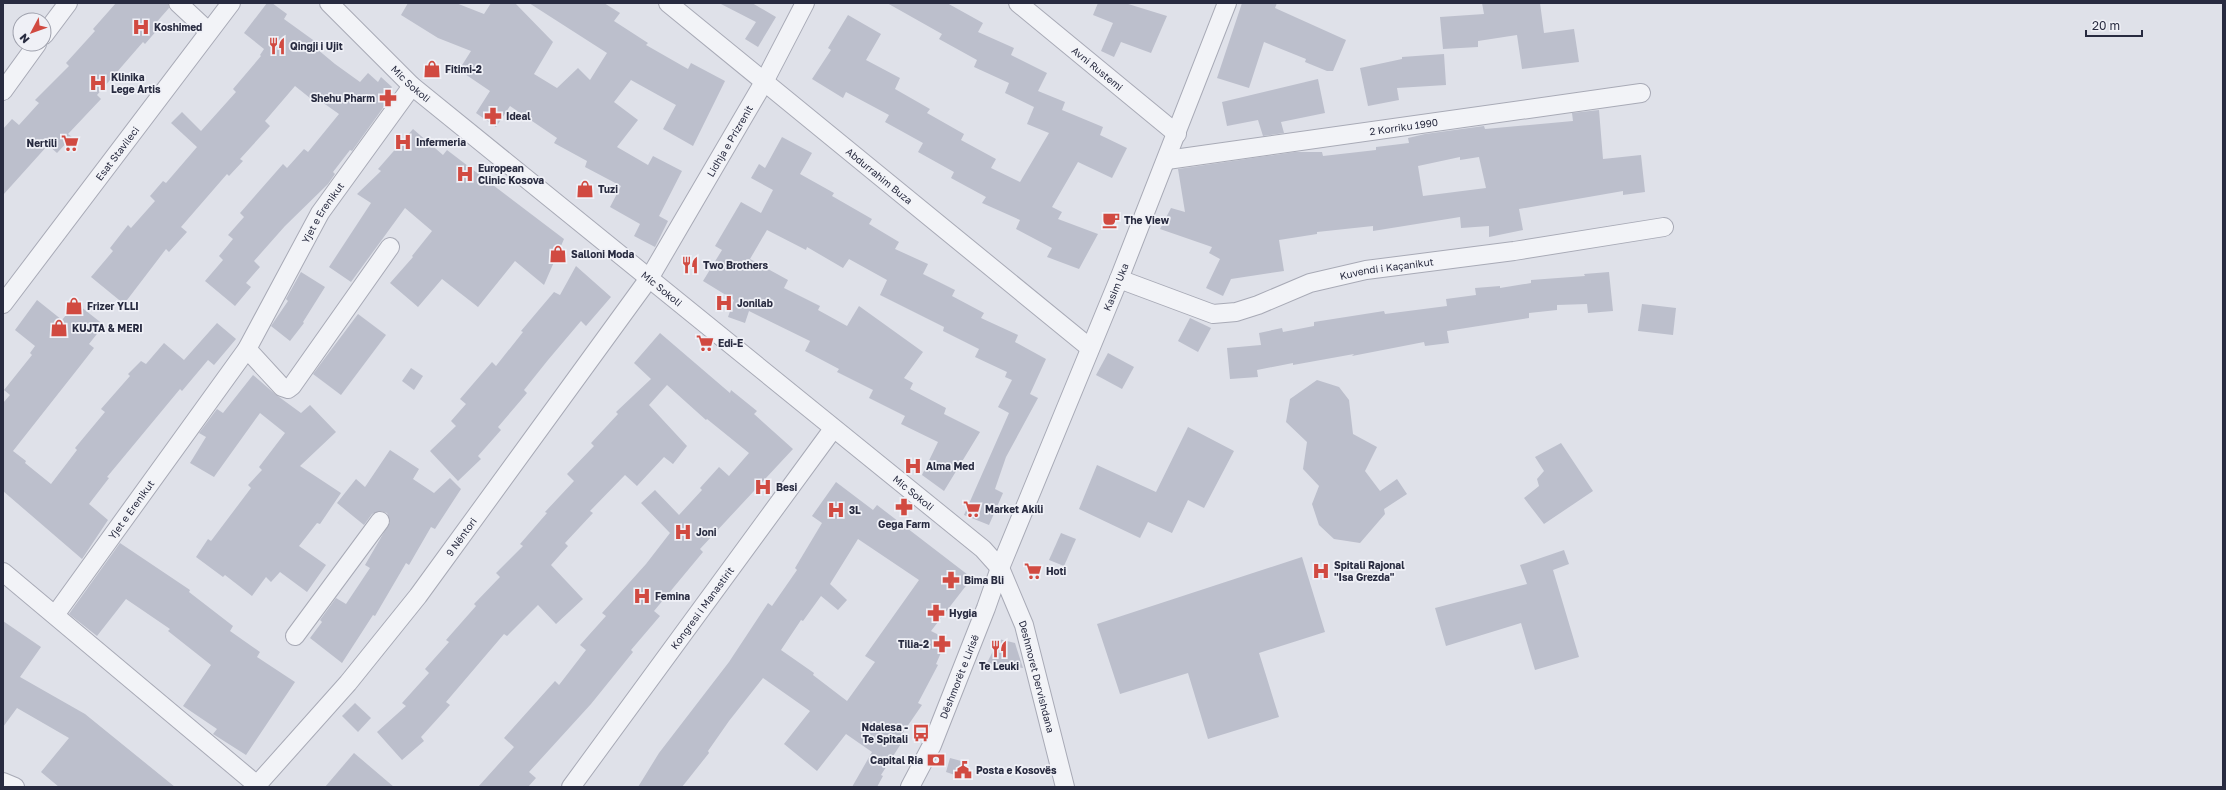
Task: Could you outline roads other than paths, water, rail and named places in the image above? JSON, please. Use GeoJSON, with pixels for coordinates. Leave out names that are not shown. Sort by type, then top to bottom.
{"type":"FeatureCollection","features":[{"type":"Feature","properties":{"kind":"street"},"geometry":{"type":"LineString","coordinates":[[52,24],[68,3]]}},
{"type":"Feature","properties":{"kind":"street"},"geometry":{"type":"LineString","coordinates":[[178,3],[208,31]]}},
{"type":"Feature","properties":{"kind":"street","name":"Esat Stavileci"},"geometry":{"type":"LineString","coordinates":[[3,304],[208,31],[231,3]]}},
{"type":"Feature","properties":{"kind":"street","name":"Mic Sokoli"},"geometry":{"type":"LineString","coordinates":[[329,3],[412,86],[650,277],[833,429],[983,549],[1000,568]]}},
{"type":"Feature","properties":{"kind":"street","name":"Abdurrahim Buza"},"geometry":{"type":"LineString","coordinates":[[668,3],[1090,348]]}},
{"type":"Feature","properties":{"kind":"street","name":"Lidhja e Prizrenit"},"geometry":{"type":"LineString","coordinates":[[650,277],[764,82],[805,3]]}},
{"type":"Feature","properties":{"kind":"street","name":"Avni Rustemi"},"geometry":{"type":"LineString","coordinates":[[1018,3],[1177,134]]}},
{"type":"Feature","properties":{"kind":"street","name":"Kasim Uka"},"geometry":{"type":"LineString","coordinates":[[1000,568],[1167,160],[1227,3]]}},
{"type":"Feature","properties":{"kind":"street"},"geometry":{"type":"LineString","coordinates":[[3,91],[31,52]]}},
{"type":"Feature","properties":{"kind":"street","name":"Yjet e Erenikut"},"geometry":{"type":"LineString","coordinates":[[55,615],[247,349],[320,213],[412,86]]}},
{"type":"Feature","properties":{"kind":"street","name":"2 Korriku 1990"},"geometry":{"type":"LineString","coordinates":[[1167,160],[1641,93]]}},
{"type":"Feature","properties":{"kind":"street","name":"Kuvendi i Kaçanikut"},"geometry":{"type":"LineString","coordinates":[[1119,279],[1213,314],[1236,312],[1258,305],[1310,283],[1366,270],[1514,251],[1664,227]]}},
{"type":"Feature","properties":{"kind":"street"},"geometry":{"type":"LineString","coordinates":[[247,349],[282,387],[288,389],[292,386],[390,246]]}},
{"type":"Feature","properties":{"kind":"street","name":"9 Nëntori"},"geometry":{"type":"LineString","coordinates":[[55,615],[257,786],[348,683],[418,596],[650,277]]}},
{"type":"Feature","properties":{"kind":"street","name":"Kongresi i Manastirit"},"geometry":{"type":"LineString","coordinates":[[571,787],[833,429]]}},
{"type":"Feature","properties":{"kind":"street"},"geometry":{"type":"LineString","coordinates":[[295,636],[380,521]]}},
{"type":"Feature","properties":{"kind":"street","name":"Dëshmorët e Lirisë"},"geometry":{"type":"LineString","coordinates":[[914,786],[932,745],[986,608],[1000,568]]}},
{"type":"Feature","properties":{"kind":"street","name":"Deshmoret Dervishdana"},"geometry":{"type":"LineString","coordinates":[[1000,568],[1024,625],[1065,787]]}},
{"type":"Feature","properties":{"kind":"street"},"geometry":{"type":"LineString","coordinates":[[3,572],[55,615]]}},
{"type":"Feature","properties":{"kind":"street"},"geometry":{"type":"LineString","coordinates":[[3,782],[15,787]]}},
{"type":"Feature","properties":{"kind":"place","name":"Koshimed"},"geometry":{"type":"Point","coordinates":[141,27]}},
{"type":"Feature","properties":{"kind":"place","name":"Qingji i Ujit"},"geometry":{"type":"Point","coordinates":[277,46]}},
{"type":"Feature","properties":{"kind":"place","name":"Fitimi-2"},"geometry":{"type":"Point","coordinates":[432,69]}},
{"type":"Feature","properties":{"kind":"place","name":"Klinika Lege Artis"},"geometry":{"type":"Point","coordinates":[98,83]}},
{"type":"Feature","properties":{"kind":"place","name":"Shehu Pharm"},"geometry":{"type":"Point","coordinates":[388,98]}},
{"type":"Feature","properties":{"kind":"place","name":"Ideal"},"geometry":{"type":"Point","coordinates":[493,116]}},
{"type":"Feature","properties":{"kind":"place","name":"Infermeria"},"geometry":{"type":"Point","coordinates":[403,142]}},
{"type":"Feature","properties":{"kind":"place","name":"Nertili"},"geometry":{"type":"Point","coordinates":[70,143]}},
{"type":"Feature","properties":{"kind":"place","name":"European Clinic Kosova"},"geometry":{"type":"Point","coordinates":[465,174]}},
{"type":"Feature","properties":{"kind":"place","name":"Tuzi"},"geometry":{"type":"Point","coordinates":[585,189]}},
{"type":"Feature","properties":{"kind":"place","name":"The View"},"geometry":{"type":"Point","coordinates":[1111,220]}},
{"type":"Feature","properties":{"kind":"place","name":"Salloni Moda"},"geometry":{"type":"Point","coordinates":[558,254]}},
{"type":"Feature","properties":{"kind":"place","name":"Two Brothers"},"geometry":{"type":"Point","coordinates":[690,265]}},
{"type":"Feature","properties":{"kind":"place","name":"Jonilab"},"geometry":{"type":"Point","coordinates":[724,303]}},
{"type":"Feature","properties":{"kind":"place","name":"Frizer YLLI"},"geometry":{"type":"Point","coordinates":[74,306]}},
{"type":"Feature","properties":{"kind":"place","name":"KUJTA & MERI"},"geometry":{"type":"Point","coordinates":[59,328]}},
{"type":"Feature","properties":{"kind":"place","name":"Edi-E"},"geometry":{"type":"Point","coordinates":[705,343]}},
{"type":"Feature","properties":{"kind":"place","name":"Alma Med"},"geometry":{"type":"Point","coordinates":[913,466]}},
{"type":"Feature","properties":{"kind":"place","name":"Besi"},"geometry":{"type":"Point","coordinates":[763,487]}},
{"type":"Feature","properties":{"kind":"place","name":"Gega Farm"},"geometry":{"type":"Point","coordinates":[904,507]}},
{"type":"Feature","properties":{"kind":"place","name":"Market Akili"},"geometry":{"type":"Point","coordinates":[972,509]}},
{"type":"Feature","properties":{"kind":"place","name":"3L"},"geometry":{"type":"Point","coordinates":[836,510]}},
{"type":"Feature","properties":{"kind":"place","name":"Joni"},"geometry":{"type":"Point","coordinates":[683,532]}},
{"type":"Feature","properties":{"kind":"place","name":"Hoti"},"geometry":{"type":"Point","coordinates":[1033,571]}},
{"type":"Feature","properties":{"kind":"place","name":"Spitali Rajonal \"Isa Grezda\""},"geometry":{"type":"Point","coordinates":[1321,571]}},
{"type":"Feature","properties":{"kind":"place","name":"Bima Bli"},"geometry":{"type":"Point","coordinates":[951,580]}},
{"type":"Feature","properties":{"kind":"place","name":"Femina"},"geometry":{"type":"Point","coordinates":[642,596]}},
{"type":"Feature","properties":{"kind":"place","name":"Hygia"},"geometry":{"type":"Point","coordinates":[936,613]}},
{"type":"Feature","properties":{"kind":"place","name":"Tilia-2"},"geometry":{"type":"Point","coordinates":[942,644]}},
{"type":"Feature","properties":{"kind":"place","name":"Te Leuki"},"geometry":{"type":"Point","coordinates":[999,649]}},
{"type":"Feature","properties":{"kind":"place","name":"Ndalesa - Te Spitali"},"geometry":{"type":"Point","coordinates":[921,733]}},
{"type":"Feature","properties":{"kind":"place","name":"Capital Ria"},"geometry":{"type":"Point","coordinates":[936,760]}},
{"type":"Feature","properties":{"kind":"place","name":"Posta e Kosovës"},"geometry":{"type":"Point","coordinates":[963,770]}}]}
